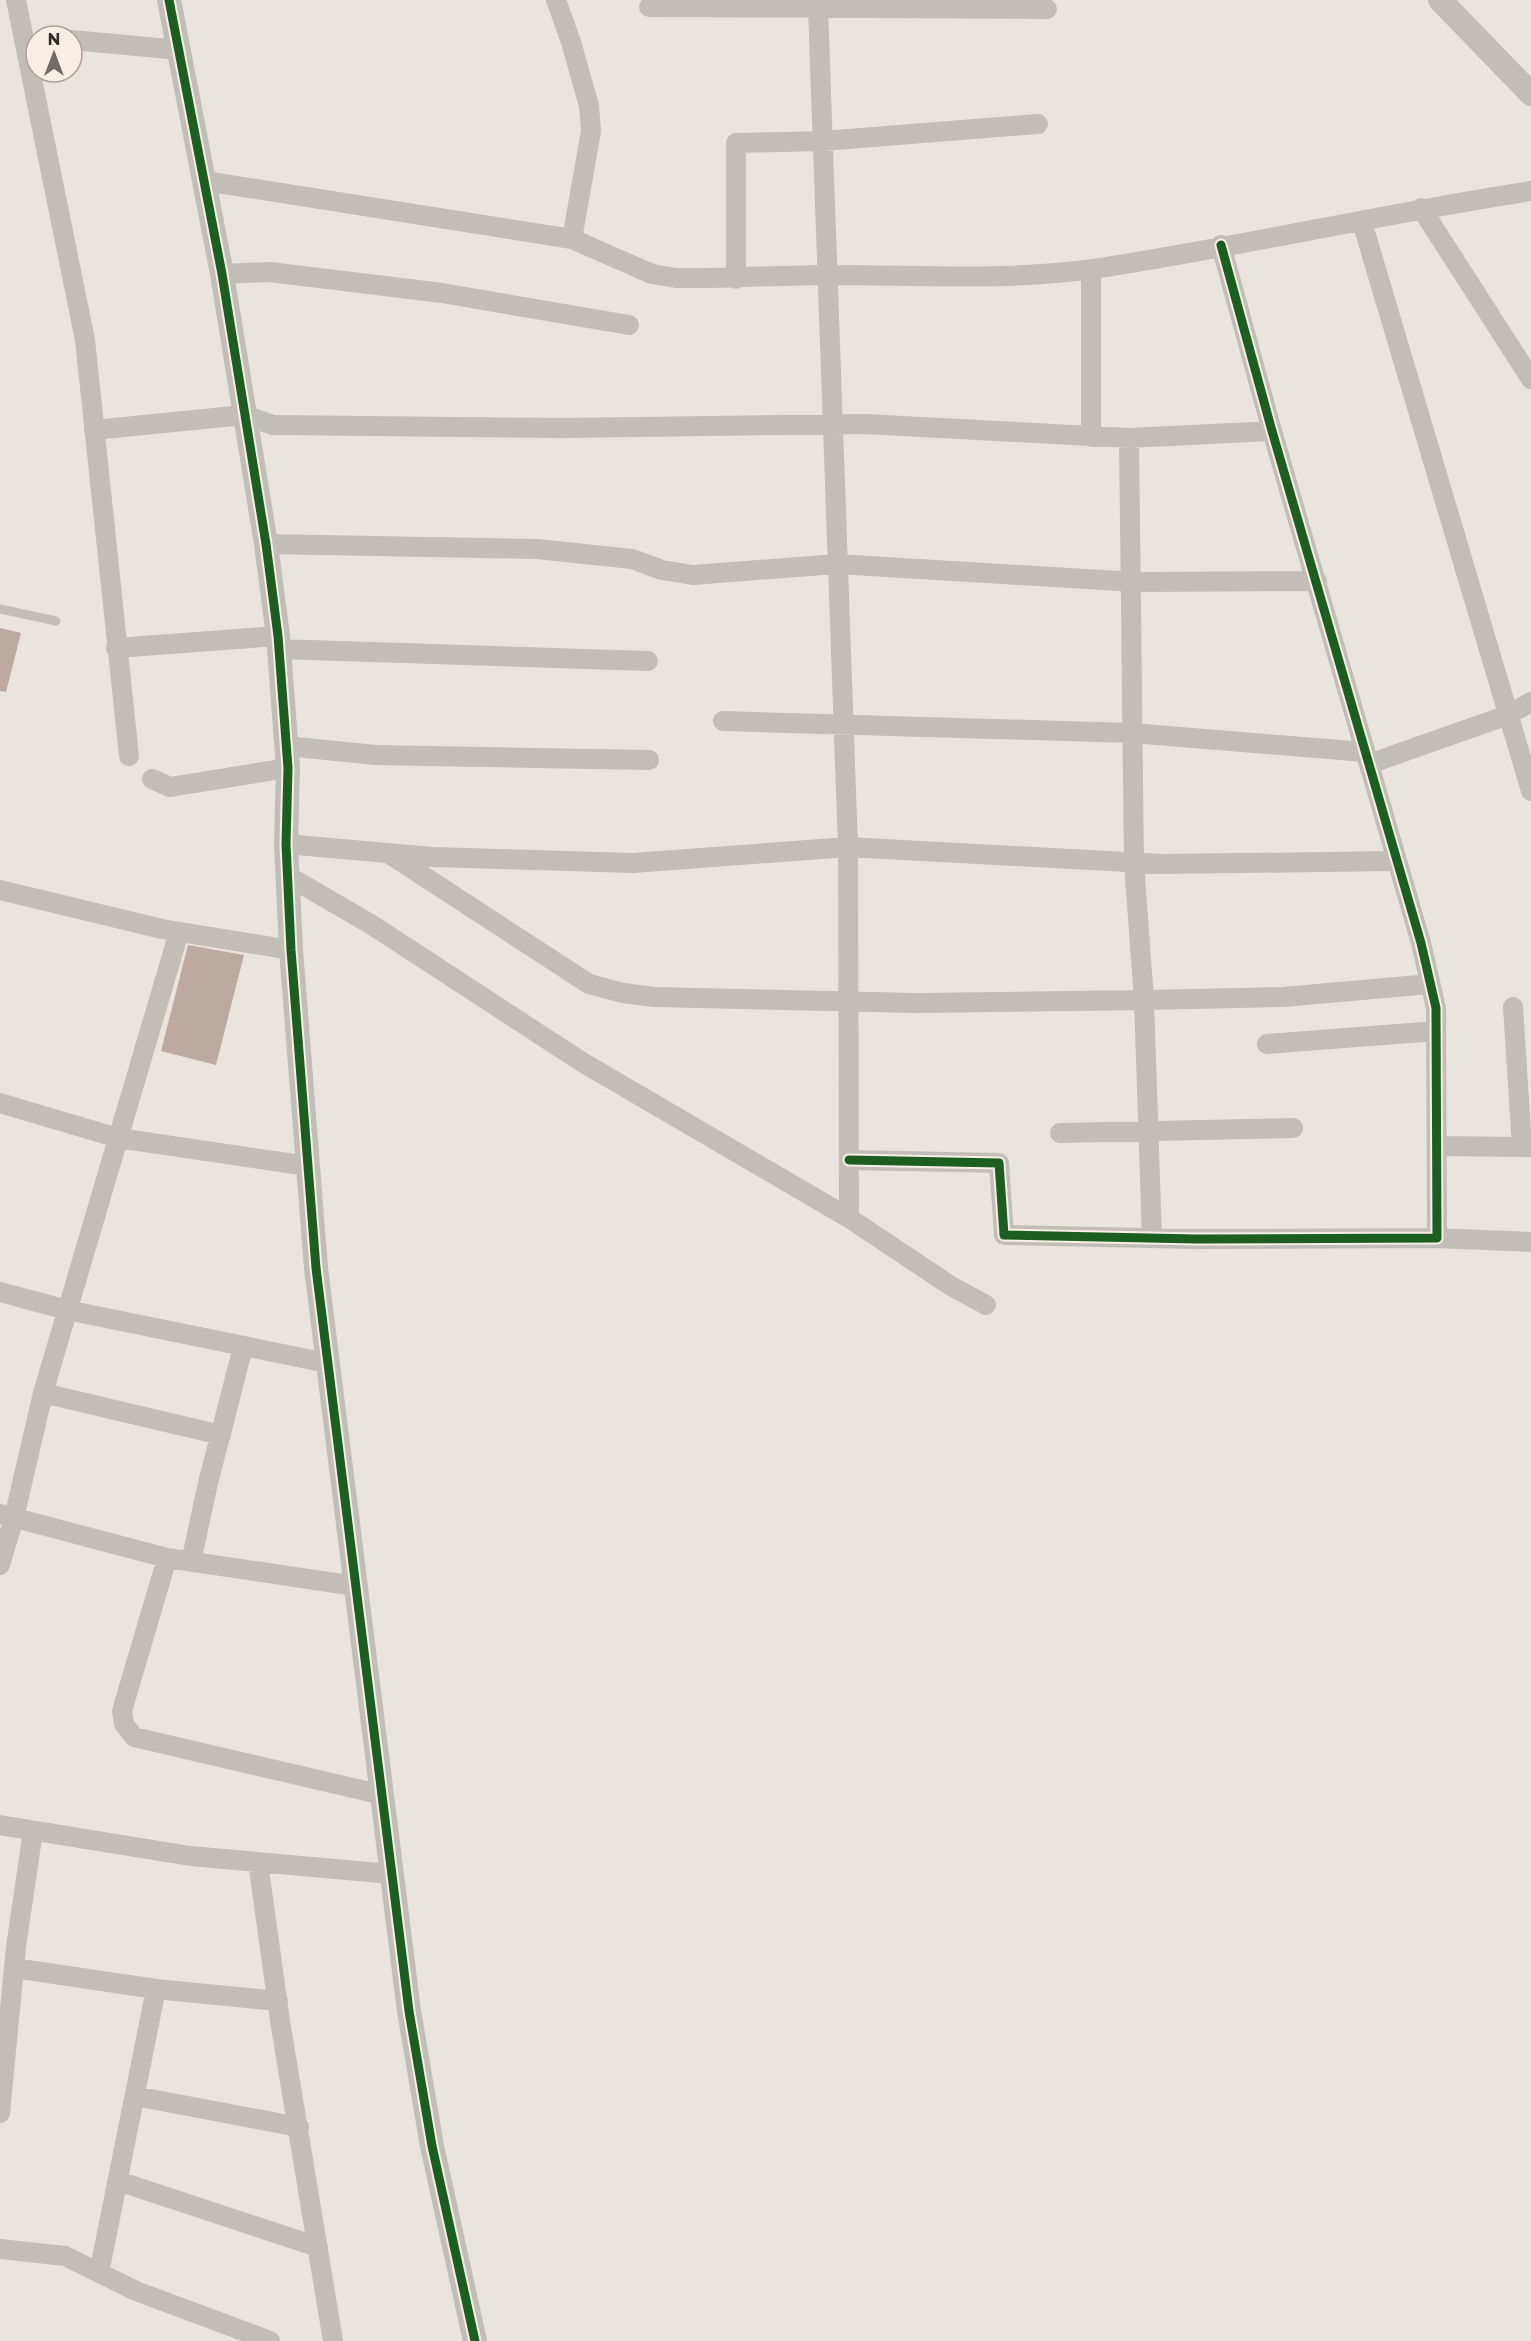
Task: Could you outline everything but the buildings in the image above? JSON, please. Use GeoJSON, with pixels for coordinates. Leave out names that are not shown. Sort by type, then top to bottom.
{"type":"FeatureCollection","features":[{"type":"Feature","properties":{"kind":"street"},"geometry":{"type":"LineString","coordinates":[[16,0],[25,24]]}},
{"type":"Feature","properties":{"kind":"street"},"geometry":{"type":"LineString","coordinates":[[169,0],[222,274],[266,544],[278,643],[287,757],[286,844],[291,950],[308,1166],[327,1363],[409,2011],[432,2146],[475,2341]]}},
{"type":"Feature","properties":{"kind":"street"},"geometry":{"type":"LineString","coordinates":[[556,0],[571,42],[589,106],[591,131],[572,238]]}},
{"type":"Feature","properties":{"kind":"street"},"geometry":{"type":"LineString","coordinates":[[1440,0],[1531,94]]}},
{"type":"Feature","properties":{"kind":"street"},"geometry":{"type":"LineString","coordinates":[[649,7],[1047,9]]}},
{"type":"Feature","properties":{"kind":"street"},"geometry":{"type":"LineString","coordinates":[[818,8],[837,564],[845,725],[848,847],[849,1218]]}},
{"type":"Feature","properties":{"kind":"street"},"geometry":{"type":"LineString","coordinates":[[84,41],[179,50]]}},
{"type":"Feature","properties":{"kind":"street"},"geometry":{"type":"LineString","coordinates":[[39,84],[85,340],[129,756]]}},
{"type":"Feature","properties":{"kind":"street"},"geometry":{"type":"LineString","coordinates":[[736,279],[736,143],[823,141],[1038,124]]}},
{"type":"Feature","properties":{"kind":"street"},"geometry":{"type":"LineString","coordinates":[[205,181],[572,238],[652,274],[676,279],[828,275],[964,277],[1091,269],[1362,222],[1421,208],[1531,191]]}},
{"type":"Feature","properties":{"kind":"street"},"geometry":{"type":"LineString","coordinates":[[1421,208],[1531,379]]}},
{"type":"Feature","properties":{"kind":"street"},"geometry":{"type":"LineString","coordinates":[[1362,222],[1531,791]]}},
{"type":"Feature","properties":{"kind":"street"},"geometry":{"type":"LineString","coordinates":[[1221,245],[1272,431],[1422,943],[1436,1008],[1437,1238]]}},
{"type":"Feature","properties":{"kind":"street"},"geometry":{"type":"LineString","coordinates":[[1091,269],[1091,437]]}},
{"type":"Feature","properties":{"kind":"street"},"geometry":{"type":"LineString","coordinates":[[222,274],[270,272],[442,293],[629,325]]}},
{"type":"Feature","properties":{"kind":"street"},"geometry":{"type":"LineString","coordinates":[[94,430],[244,415],[273,425],[562,428],[832,424],[978,428],[1129,438],[1272,431]]}},
{"type":"Feature","properties":{"kind":"street"},"geometry":{"type":"LineString","coordinates":[[1129,438],[1134,863],[1144,1000],[1152,1238]]}},
{"type":"Feature","properties":{"kind":"street"},"geometry":{"type":"LineString","coordinates":[[266,544],[537,549],[632,559],[662,570],[693,575],[837,564],[1130,582],[1317,580]]}},
{"type":"Feature","properties":{"kind":"street"},"geometry":{"type":"LineString","coordinates":[[116,648],[278,643],[648,661]]}},
{"type":"Feature","properties":{"kind":"street"},"geometry":{"type":"LineString","coordinates":[[723,721],[1132,733],[1367,758],[1508,714],[1531,702]]}},
{"type":"Feature","properties":{"kind":"street"},"geometry":{"type":"LineString","coordinates":[[152,778],[170,788],[287,757],[376,755],[649,760]]}},
{"type":"Feature","properties":{"kind":"street"},"geometry":{"type":"LineString","coordinates":[[286,844],[432,857],[633,863],[848,847],[1134,863],[1397,861]]}},
{"type":"Feature","properties":{"kind":"street"},"geometry":{"type":"LineString","coordinates":[[388,853],[589,984],[622,993],[654,997],[849,1002],[1144,1000],[1283,997],[1430,984]]}},
{"type":"Feature","properties":{"kind":"street"},"geometry":{"type":"LineString","coordinates":[[288,876],[372,925],[582,1062],[849,1218],[951,1286],[987,1305]]}},
{"type":"Feature","properties":{"kind":"street"},"geometry":{"type":"LineString","coordinates":[[0,890],[179,932],[291,950]]}},
{"type":"Feature","properties":{"kind":"street"},"geometry":{"type":"LineString","coordinates":[[0,1565],[7,1516],[179,932]]}},
{"type":"Feature","properties":{"kind":"street"},"geometry":{"type":"LineString","coordinates":[[1437,1146],[1527,1147],[1513,1007]]}},
{"type":"Feature","properties":{"kind":"street"},"geometry":{"type":"LineString","coordinates":[[1267,1044],[1436,1031]]}},
{"type":"Feature","properties":{"kind":"street"},"geometry":{"type":"LineString","coordinates":[[0,1102],[118,1138],[308,1166]]}},
{"type":"Feature","properties":{"kind":"street"},"geometry":{"type":"LineString","coordinates":[[1060,1133],[1293,1128]]}},
{"type":"Feature","properties":{"kind":"street"},"geometry":{"type":"LineString","coordinates":[[849,1160],[999,1163],[1004,1235],[1152,1238],[1437,1238],[1531,1242]]}},
{"type":"Feature","properties":{"kind":"street"},"geometry":{"type":"LineString","coordinates":[[0,1292],[67,1310],[327,1363]]}},
{"type":"Feature","properties":{"kind":"street"},"geometry":{"type":"LineString","coordinates":[[191,1562],[243,1347]]}},
{"type":"Feature","properties":{"kind":"street"},"geometry":{"type":"LineString","coordinates":[[43,1393],[221,1435]]}},
{"type":"Feature","properties":{"kind":"street"},"geometry":{"type":"LineString","coordinates":[[7,1516],[167,1558],[355,1586]]}},
{"type":"Feature","properties":{"kind":"street"},"geometry":{"type":"LineString","coordinates":[[167,1558],[123,1711],[128,1732],[134,1737],[382,1795]]}},
{"type":"Feature","properties":{"kind":"street"},"geometry":{"type":"LineString","coordinates":[[0,1825],[190,1856],[391,1874]]}},
{"type":"Feature","properties":{"kind":"street"},"geometry":{"type":"LineString","coordinates":[[0,2113],[14,1968],[33,1831]]}},
{"type":"Feature","properties":{"kind":"street"},"geometry":{"type":"LineString","coordinates":[[258,1862],[333,2341]]}},
{"type":"Feature","properties":{"kind":"street"},"geometry":{"type":"LineString","coordinates":[[14,1968],[156,1989],[278,2001]]}},
{"type":"Feature","properties":{"kind":"street"},"geometry":{"type":"LineString","coordinates":[[99,2273],[156,1989]]}},
{"type":"Feature","properties":{"kind":"street"},"geometry":{"type":"LineString","coordinates":[[135,2096],[299,2127]]}},
{"type":"Feature","properties":{"kind":"street"},"geometry":{"type":"LineString","coordinates":[[118,2181],[318,2247]]}},
{"type":"Feature","properties":{"kind":"street"},"geometry":{"type":"LineString","coordinates":[[0,2249],[65,2256],[136,2291],[270,2341]]}},
{"type":"Feature","properties":{"kind":"lane"},"geometry":{"type":"LineString","coordinates":[[0,609],[56,621]]}},
{"type":"Feature","properties":{"kind":"cycle path"},"geometry":{"type":"LineString","coordinates":[[169,0],[222,274],[266,544],[278,636],[288,768],[286,844],[291,950],[316,1268],[409,2011],[432,2146],[475,2341]]}},
{"type":"Feature","properties":{"kind":"cycle path"},"geometry":{"type":"LineString","coordinates":[[849,1160],[999,1163],[1004,1235],[1197,1239],[1437,1238],[1436,1008],[1421,943],[1272,431],[1221,245]]}}]}
